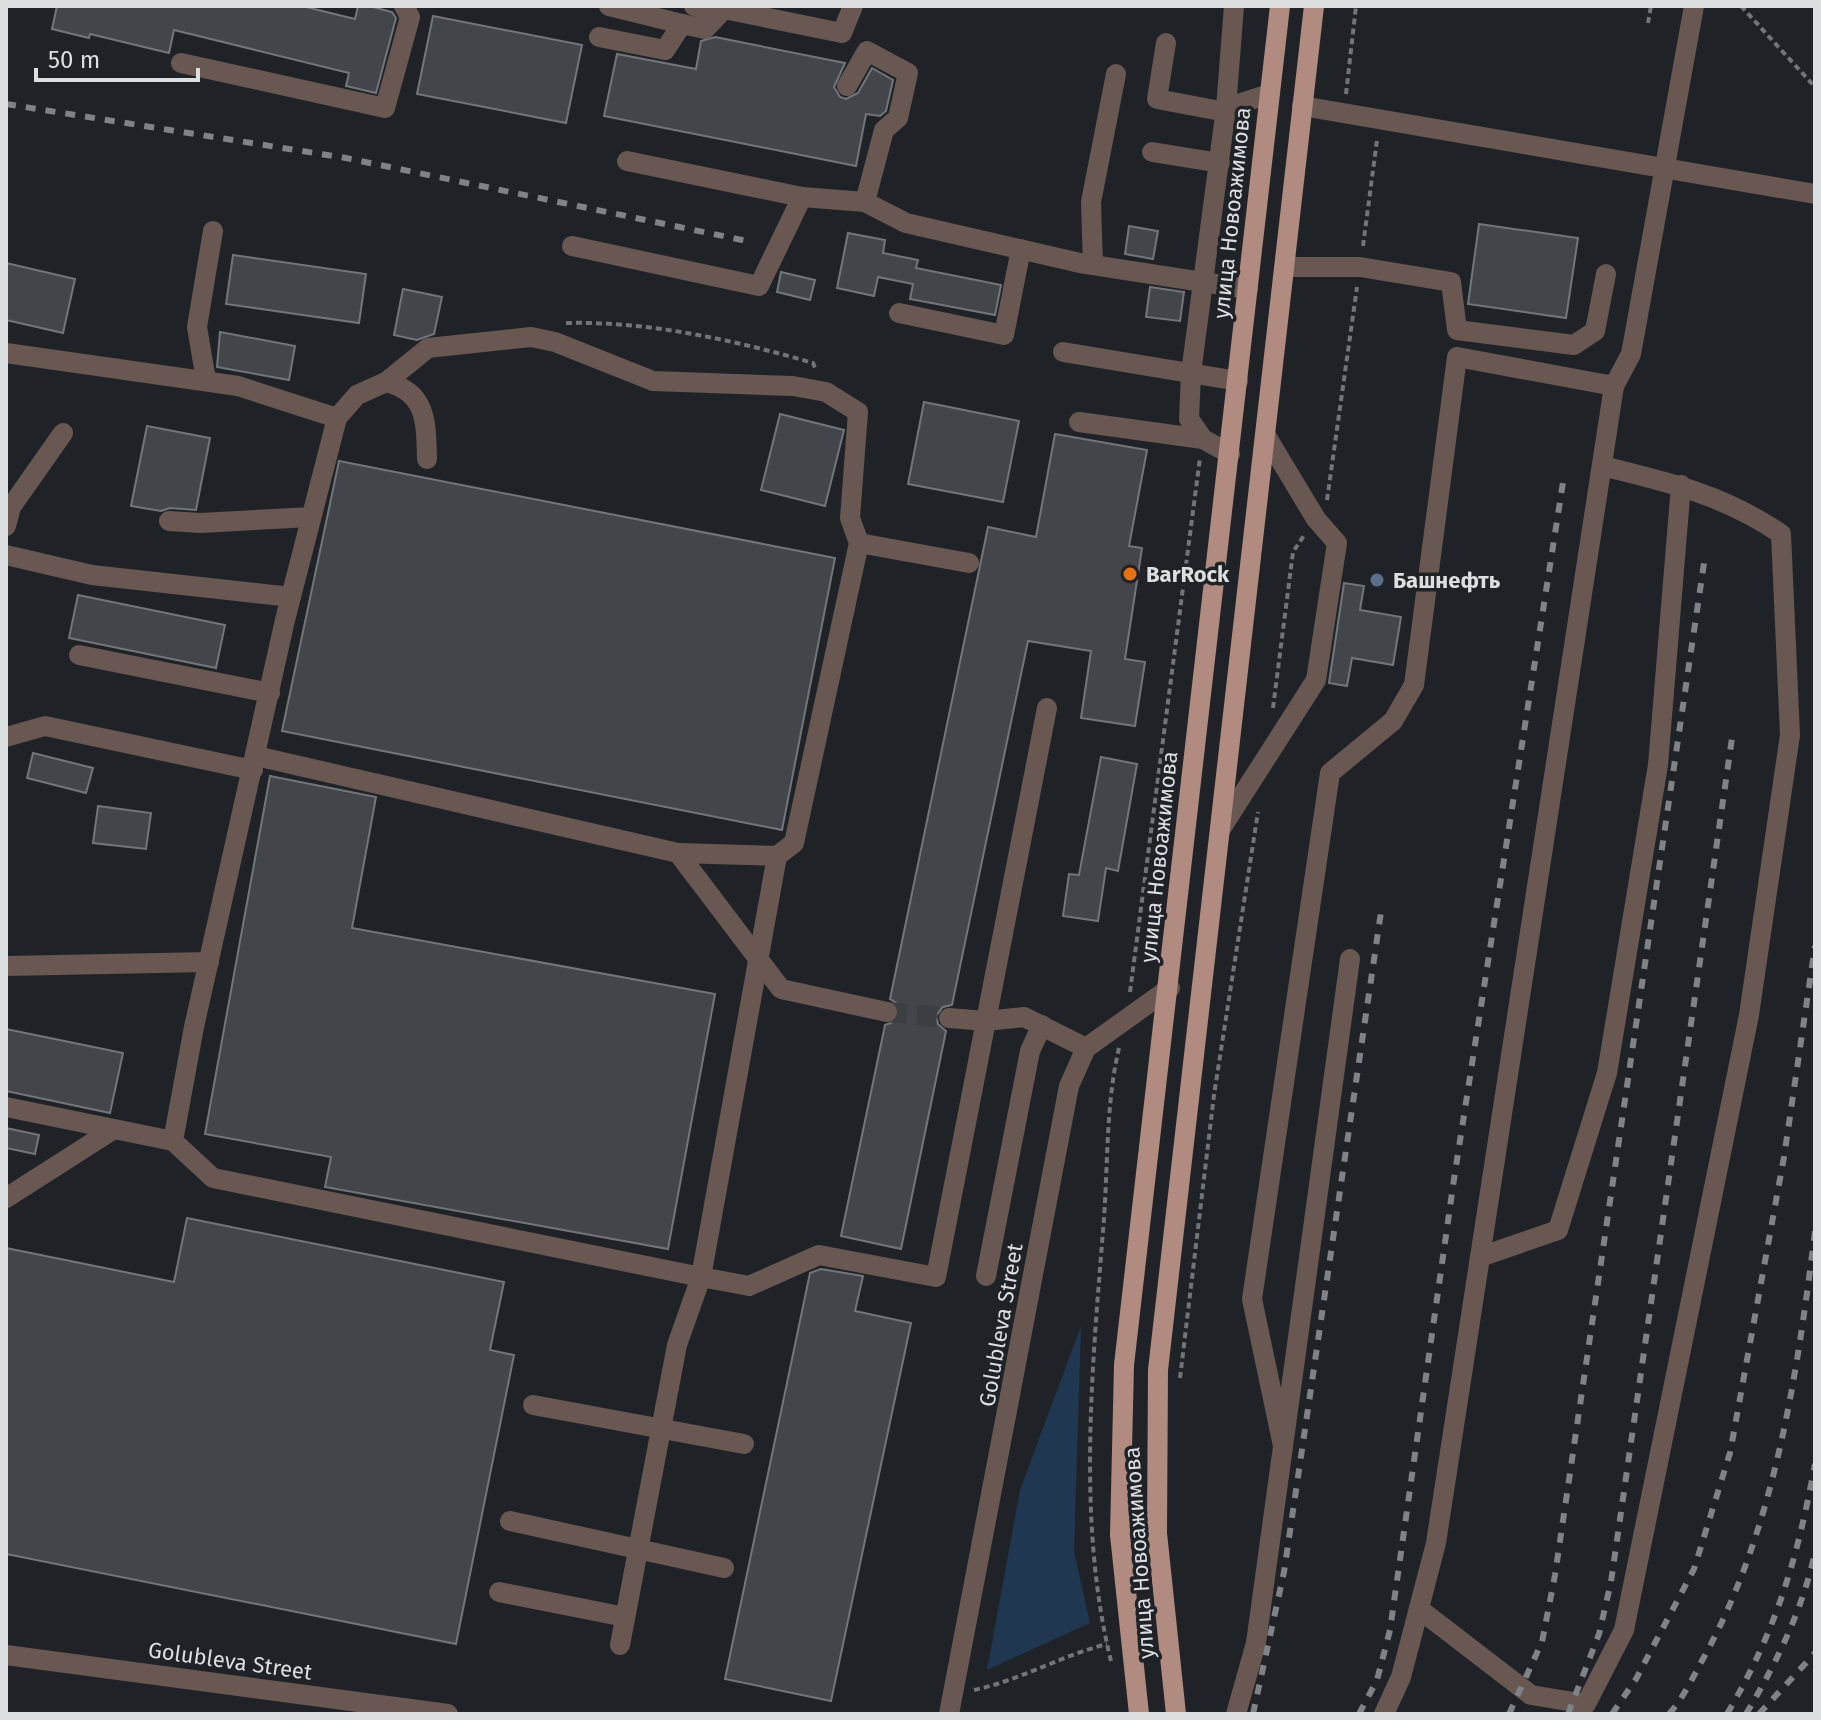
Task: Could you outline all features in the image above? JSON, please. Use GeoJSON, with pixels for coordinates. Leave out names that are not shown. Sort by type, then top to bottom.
{"type":"FeatureCollection","features":[{"type":"Feature","properties":{"kind":"main road","name":"улица Новоажимова"},"geometry":{"type":"LineString","coordinates":[[1139,1714],[1120,1535],[1120,1425],[1280,6]]}},
{"type":"Feature","properties":{"kind":"main road","name":"улица Новоажимова"},"geometry":{"type":"LineString","coordinates":[[1176,1714],[1156,1519],[1158,1370],[1314,6]]}},
{"type":"Feature","properties":{"kind":"street"},"geometry":{"type":"LineString","coordinates":[[181,63],[385,108],[410,17],[404,6]]}},
{"type":"Feature","properties":{"kind":"street"},"geometry":{"type":"LineString","coordinates":[[609,6],[705,29],[724,9],[842,33],[853,6]]}},
{"type":"Feature","properties":{"kind":"street"},"geometry":{"type":"LineString","coordinates":[[694,6],[719,14]]}},
{"type":"Feature","properties":{"kind":"street"},"geometry":{"type":"LineString","coordinates":[[1203,439],[1189,419],[1191,373],[1220,163],[1234,6]]}},
{"type":"Feature","properties":{"kind":"street"},"geometry":{"type":"LineString","coordinates":[[1384,1714],[1401,1677],[1436,1543],[1614,386],[1631,354],[1666,170],[1694,6],[1685,6]]}},
{"type":"Feature","properties":{"kind":"street"},"geometry":{"type":"LineString","coordinates":[[599,37],[665,50],[682,24]]}},
{"type":"Feature","properties":{"kind":"street"},"geometry":{"type":"LineString","coordinates":[[1166,43],[1157,99],[1226,110],[1269,94]]}},
{"type":"Feature","properties":{"kind":"street"},"geometry":{"type":"LineString","coordinates":[[847,86],[867,51],[908,73],[898,118],[884,130],[865,202]]}},
{"type":"Feature","properties":{"kind":"street"},"geometry":{"type":"LineString","coordinates":[[1093,265],[1091,202],[1116,74]]}},
{"type":"Feature","properties":{"kind":"street"},"geometry":{"type":"LineString","coordinates":[[1302,106],[1815,194]]}},
{"type":"Feature","properties":{"kind":"street"},"geometry":{"type":"LineString","coordinates":[[1152,152],[1220,163]]}},
{"type":"Feature","properties":{"kind":"street"},"geometry":{"type":"LineString","coordinates":[[627,161],[802,197],[865,202],[906,223],[1093,265],[1248,289]]}},
{"type":"Feature","properties":{"kind":"street"},"geometry":{"type":"LineString","coordinates":[[572,246],[759,286],[802,197]]}},
{"type":"Feature","properties":{"kind":"street"},"geometry":{"type":"LineString","coordinates":[[206,380],[197,327],[213,231]]}},
{"type":"Feature","properties":{"kind":"street"},"geometry":{"type":"LineString","coordinates":[[899,313],[1004,335],[1021,249]]}},
{"type":"Feature","properties":{"kind":"street"},"geometry":{"type":"LineString","coordinates":[[1284,267],[1360,267],[1451,282],[1457,330],[1574,345],[1595,331],[1606,274]]}},
{"type":"Feature","properties":{"kind":"street"},"geometry":{"type":"LineString","coordinates":[[6,737],[45,726],[254,763],[678,853],[777,856],[794,843],[859,543],[850,518],[858,412],[826,392],[793,386],[653,381],[555,342],[531,337],[428,348],[386,382],[357,395],[337,418],[291,597],[270,693],[254,763],[209,962],[173,1141]]}},
{"type":"Feature","properties":{"kind":"street"},"geometry":{"type":"LineString","coordinates":[[1063,352],[1238,381]]}},
{"type":"Feature","properties":{"kind":"street"},"geometry":{"type":"LineString","coordinates":[[6,353],[238,386],[337,418]]}},
{"type":"Feature","properties":{"kind":"street"},"geometry":{"type":"LineString","coordinates":[[1283,1446],[1252,1299],[1330,773],[1393,721],[1414,685],[1457,357],[1614,386]]}},
{"type":"Feature","properties":{"kind":"street"},"geometry":{"type":"LineString","coordinates":[[386,382],[405,387],[420,404],[427,459]]}},
{"type":"Feature","properties":{"kind":"street"},"geometry":{"type":"LineString","coordinates":[[1079,422],[1203,439],[1230,454]]}},
{"type":"Feature","properties":{"kind":"street"},"geometry":{"type":"LineString","coordinates":[[6,526],[11,507],[63,433]]}},
{"type":"Feature","properties":{"kind":"street"},"geometry":{"type":"LineString","coordinates":[[1220,830],[1316,680],[1337,543],[1316,519],[1266,436]]}},
{"type":"Feature","properties":{"kind":"street"},"geometry":{"type":"LineString","coordinates":[[1419,1609],[1531,1695],[1586,1704],[1624,1630],[1749,1015],[1790,735],[1781,534],[1745,509],[1681,485],[1602,466]]}},
{"type":"Feature","properties":{"kind":"street"},"geometry":{"type":"LineString","coordinates":[[1480,1257],[1558,1230],[1607,1073],[1658,765],[1681,485]]}},
{"type":"Feature","properties":{"kind":"street"},"geometry":{"type":"LineString","coordinates":[[169,521],[200,523],[311,517]]}},
{"type":"Feature","properties":{"kind":"street"},"geometry":{"type":"LineString","coordinates":[[859,543],[969,563]]}},
{"type":"Feature","properties":{"kind":"street"},"geometry":{"type":"LineString","coordinates":[[6,555],[92,575],[291,597]]}},
{"type":"Feature","properties":{"kind":"street"},"geometry":{"type":"LineString","coordinates":[[79,655],[270,693]]}},
{"type":"Feature","properties":{"kind":"street"},"geometry":{"type":"LineString","coordinates":[[6,1107],[173,1141],[213,1178],[749,1286],[819,1255],[936,1277],[1047,708]]}},
{"type":"Feature","properties":{"kind":"street"},"geometry":{"type":"LineString","coordinates":[[678,853],[781,989],[887,1012]]}},
{"type":"Feature","properties":{"kind":"street"},"geometry":{"type":"LineString","coordinates":[[620,1645],[677,1345],[701,1277],[777,856]]}},
{"type":"Feature","properties":{"kind":"street"},"geometry":{"type":"LineString","coordinates":[[1236,1714],[1256,1643],[1350,959]]}},
{"type":"Feature","properties":{"kind":"street"},"geometry":{"type":"LineString","coordinates":[[6,966],[209,962]]}},
{"type":"Feature","properties":{"kind":"street","name":"Golubleva Street"},"geometry":{"type":"LineString","coordinates":[[949,1714],[956,1694],[1069,1086],[1086,1048],[1170,988]]}},
{"type":"Feature","properties":{"kind":"street"},"geometry":{"type":"LineString","coordinates":[[949,1018],[986,1021],[1024,1017],[1086,1048]]}},
{"type":"Feature","properties":{"kind":"street"},"geometry":{"type":"LineString","coordinates":[[986,1276],[1030,1051],[1042,1025]]}},
{"type":"Feature","properties":{"kind":"street"},"geometry":{"type":"LineString","coordinates":[[6,1198],[114,1129]]}},
{"type":"Feature","properties":{"kind":"street"},"geometry":{"type":"LineString","coordinates":[[533,1405],[744,1444]]}},
{"type":"Feature","properties":{"kind":"street"},"geometry":{"type":"LineString","coordinates":[[510,1521],[637,1552],[724,1568]]}},
{"type":"Feature","properties":{"kind":"street"},"geometry":{"type":"LineString","coordinates":[[499,1592],[625,1617]]}},
{"type":"Feature","properties":{"kind":"street","name":"Golubleva Street"},"geometry":{"type":"LineString","coordinates":[[6,1655],[448,1714]]}},
{"type":"Feature","properties":{"kind":"path"},"geometry":{"type":"LineString","coordinates":[[1267,753],[1293,552],[1329,496],[1377,137],[1358,117],[1344,91],[1356,6]]}},
{"type":"Feature","properties":{"kind":"path"},"geometry":{"type":"LineString","coordinates":[[1648,23],[1651,6]]}},
{"type":"Feature","properties":{"kind":"path"},"geometry":{"type":"LineString","coordinates":[[1741,6],[1815,87]]}},
{"type":"Feature","properties":{"kind":"path"},"geometry":{"type":"LineString","coordinates":[[531,337],[553,324],[597,322],[680,333],[813,363],[826,392]]}},
{"type":"Feature","properties":{"kind":"path"},"geometry":{"type":"LineString","coordinates":[[1111,1661],[1094,1568],[1091,1479],[1095,1337],[1115,1067],[1126,1018],[1203,439]]}},
{"type":"Feature","properties":{"kind":"path"},"geometry":{"type":"LineString","coordinates":[[1180,1388],[1214,1095],[1260,799]]}},
{"type":"Feature","properties":{"kind":"path"},"geometry":{"type":"LineString","coordinates":[[956,1694],[1013,1681],[1068,1654],[1107,1644]]}},
{"type":"Feature","properties":{"kind":"shaded area"},"geometry":{"type":"Polygon","coordinates":[[[1081,1326],[1074,1551],[1090,1623],[987,1670],[1020,1490],[1081,1326]]]}},
{"type":"Feature","properties":{"kind":"building"},"geometry":{"type":"Polygon","coordinates":[[[57,6],[302,6],[355,19],[358,6],[369,6],[392,12],[396,18],[376,93],[346,86],[349,73],[174,30],[169,53],[90,34],[89,38],[52,29],[57,6]]]}},
{"type":"Feature","properties":{"kind":"building"},"geometry":{"type":"Polygon","coordinates":[[[433,16],[582,45],[566,123],[417,94],[433,16]]]}},
{"type":"Feature","properties":{"kind":"building"},"geometry":{"type":"Polygon","coordinates":[[[715,37],[845,63],[834,87],[840,97],[846,99],[858,93],[872,68],[893,80],[886,111],[880,116],[866,114],[856,166],[604,116],[617,54],[696,69],[701,41],[715,37]]]}},
{"type":"Feature","properties":{"kind":"building"},"geometry":{"type":"Polygon","coordinates":[[[1479,224],[1578,238],[1566,318],[1468,304],[1479,224]]]}},
{"type":"Feature","properties":{"kind":"building"},"geometry":{"type":"Polygon","coordinates":[[[1129,226],[1158,231],[1153,259],[1125,254],[1129,226]]]}},
{"type":"Feature","properties":{"kind":"building"},"geometry":{"type":"Polygon","coordinates":[[[848,233],[885,240],[883,253],[918,260],[916,268],[1001,285],[995,315],[910,299],[913,284],[878,277],[874,296],[837,288],[848,233]]]}},
{"type":"Feature","properties":{"kind":"building"},"geometry":{"type":"Polygon","coordinates":[[[233,255],[366,274],[359,323],[226,304],[233,255]]]}},
{"type":"Feature","properties":{"kind":"building"},"geometry":{"type":"Polygon","coordinates":[[[6,263],[75,279],[63,333],[6,320],[6,263]]]}},
{"type":"Feature","properties":{"kind":"building"},"geometry":{"type":"Polygon","coordinates":[[[781,272],[815,280],[810,300],[777,292],[781,272]]]}},
{"type":"Feature","properties":{"kind":"building"},"geometry":{"type":"Polygon","coordinates":[[[1150,287],[1184,292],[1180,321],[1146,317],[1150,287]]]}},
{"type":"Feature","properties":{"kind":"building"},"geometry":{"type":"Polygon","coordinates":[[[403,289],[442,297],[434,334],[417,340],[394,335],[403,289]]]}},
{"type":"Feature","properties":{"kind":"building"},"geometry":{"type":"Polygon","coordinates":[[[220,332],[295,346],[289,380],[217,367],[220,332]]]}},
{"type":"Feature","properties":{"kind":"building"},"geometry":{"type":"Polygon","coordinates":[[[924,402],[1019,421],[1003,502],[908,484],[924,402]]]}},
{"type":"Feature","properties":{"kind":"building"},"geometry":{"type":"Polygon","coordinates":[[[780,414],[844,430],[825,506],[761,490],[780,414]]]}},
{"type":"Feature","properties":{"kind":"building"},"geometry":{"type":"Polygon","coordinates":[[[147,426],[210,438],[196,510],[170,508],[161,511],[131,506],[147,426]]]}},
{"type":"Feature","properties":{"kind":"building"},"geometry":{"type":"Polygon","coordinates":[[[1055,434],[1147,450],[1129,546],[1142,548],[1125,659],[1145,662],[1135,726],[1081,718],[1091,651],[1028,641],[952,1005],[943,1007],[936,1016],[938,1024],[946,1031],[901,1249],[841,1236],[885,1025],[896,1021],[900,1014],[896,1003],[890,999],[988,527],[1036,537],[1055,434]]]}},
{"type":"Feature","properties":{"kind":"building"},"geometry":{"type":"Polygon","coordinates":[[[339,461],[835,558],[782,830],[282,731],[339,461]]]}},
{"type":"Feature","properties":{"kind":"building"},"geometry":{"type":"Polygon","coordinates":[[[1344,583],[1364,586],[1360,610],[1401,617],[1393,665],[1352,658],[1347,686],[1329,683],[1344,583]]]}},
{"type":"Feature","properties":{"kind":"building"},"geometry":{"type":"Polygon","coordinates":[[[78,595],[225,625],[216,668],[69,638],[78,595]]]}},
{"type":"Feature","properties":{"kind":"building"},"geometry":{"type":"Polygon","coordinates":[[[33,753],[93,768],[86,793],[27,778],[33,753]]]}},
{"type":"Feature","properties":{"kind":"building"},"geometry":{"type":"Polygon","coordinates":[[[1101,757],[1137,764],[1118,871],[1106,868],[1098,921],[1063,916],[1069,874],[1079,875],[1101,757]]]}},
{"type":"Feature","properties":{"kind":"building"},"geometry":{"type":"Polygon","coordinates":[[[270,776],[376,797],[352,928],[715,994],[668,1249],[325,1187],[331,1157],[205,1134],[270,776]]]}},
{"type":"Feature","properties":{"kind":"building"},"geometry":{"type":"Polygon","coordinates":[[[98,806],[151,813],[146,849],[93,843],[98,806]]]}},
{"type":"Feature","properties":{"kind":"building"},"geometry":{"type":"Polygon","coordinates":[[[6,1029],[123,1053],[110,1113],[6,1091],[6,1029]]]}},
{"type":"Feature","properties":{"kind":"building"},"geometry":{"type":"Polygon","coordinates":[[[6,1128],[39,1135],[35,1154],[6,1148],[6,1128]]]}},
{"type":"Feature","properties":{"kind":"building"},"geometry":{"type":"Polygon","coordinates":[[[187,1218],[504,1282],[490,1350],[514,1355],[456,1644],[6,1554],[6,1248],[174,1282],[187,1218]]]}},
{"type":"Feature","properties":{"kind":"building"},"geometry":{"type":"Polygon","coordinates":[[[821,1269],[863,1276],[855,1311],[911,1323],[831,1701],[725,1679],[810,1273],[821,1269]]]}},
{"type":"Feature","properties":{"kind":"tunnel"},"geometry":{"type":"LineString","coordinates":[[887,1012],[949,1018]]}},
{"type":"Feature","properties":{"kind":"railway"},"geometry":{"type":"LineString","coordinates":[[6,104],[346,158],[747,241]]}},
{"type":"Feature","properties":{"kind":"railway"},"geometry":{"type":"LineString","coordinates":[[1359,1714],[1377,1680],[1390,1630],[1454,1179],[1564,476]]}},
{"type":"Feature","properties":{"kind":"railway"},"geometry":{"type":"LineString","coordinates":[[1509,1714],[1542,1642],[1555,1575],[1704,563]]}},
{"type":"Feature","properties":{"kind":"railway"},"geometry":{"type":"LineString","coordinates":[[1568,1714],[1599,1634],[1611,1582],[1733,731]]}},
{"type":"Feature","properties":{"kind":"railway"},"geometry":{"type":"LineString","coordinates":[[1253,1714],[1284,1572],[1381,912]]}},
{"type":"Feature","properties":{"kind":"railway"},"geometry":{"type":"LineString","coordinates":[[1612,1714],[1636,1679],[1694,1569],[1730,1453],[1784,1157],[1815,946]]}},
{"type":"Feature","properties":{"kind":"railway"},"geometry":{"type":"LineString","coordinates":[[1669,1714],[1688,1687],[1728,1608],[1766,1504],[1791,1395],[1815,1231]]}},
{"type":"Feature","properties":{"kind":"railway"},"geometry":{"type":"LineString","coordinates":[[1727,1714],[1759,1653],[1783,1593],[1801,1532],[1815,1464]]}},
{"type":"Feature","properties":{"kind":"railway"},"geometry":{"type":"LineString","coordinates":[[1746,1714],[1787,1636],[1815,1552]]}},
{"type":"Feature","properties":{"kind":"railway"},"geometry":{"type":"LineString","coordinates":[[1759,1714],[1815,1653]]}},
{"type":"Feature","properties":{"kind":"place","name":"BarRock"},"geometry":{"type":"Point","coordinates":[1130,574]}},
{"type":"Feature","properties":{"kind":"place","name":"Башнефть"},"geometry":{"type":"Point","coordinates":[1377,580]}}]}
